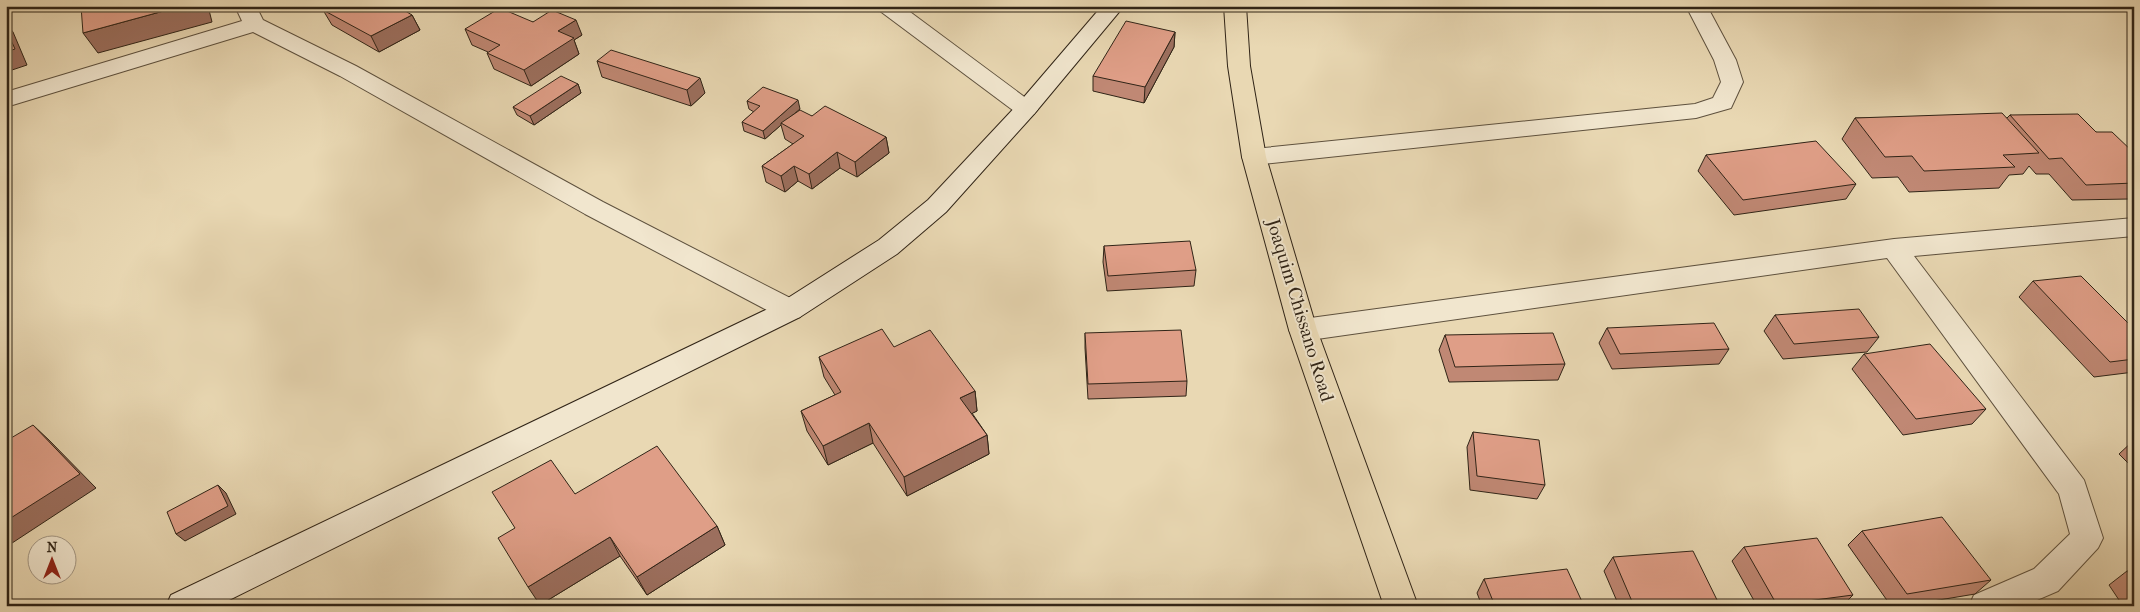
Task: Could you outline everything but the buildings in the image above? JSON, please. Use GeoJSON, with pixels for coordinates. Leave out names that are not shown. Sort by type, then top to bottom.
{"type":"FeatureCollection","features":[{"type":"Feature","properties":{"kind":"highway","name":"Joaquim Chissano Road"},"geometry":{"type":"LineString","coordinates":[[1235,6],[1239,66],[1254,157],[1303,330],[1401,606]]}},
{"type":"Feature","properties":{"kind":"street"},"geometry":{"type":"LineString","coordinates":[[888,6],[1026,108]]}},
{"type":"Feature","properties":{"kind":"street"},"geometry":{"type":"LineString","coordinates":[[183,606],[790,310],[888,247],[937,206],[1026,108],[1114,6]]}},
{"type":"Feature","properties":{"kind":"street"},"geometry":{"type":"LineString","coordinates":[[1254,157],[1696,111],[1723,103],[1732,82],[1725,60],[1696,6]]}},
{"type":"Feature","properties":{"kind":"street"},"geometry":{"type":"LineString","coordinates":[[6,100],[250,15],[594,208],[790,310]]}},
{"type":"Feature","properties":{"kind":"street"},"geometry":{"type":"LineString","coordinates":[[1303,330],[1894,248],[2134,227]]}},
{"type":"Feature","properties":{"kind":"street"},"geometry":{"type":"LineString","coordinates":[[1894,248],[2073,489],[2087,538],[2046,580],[1986,606]]}}]}
